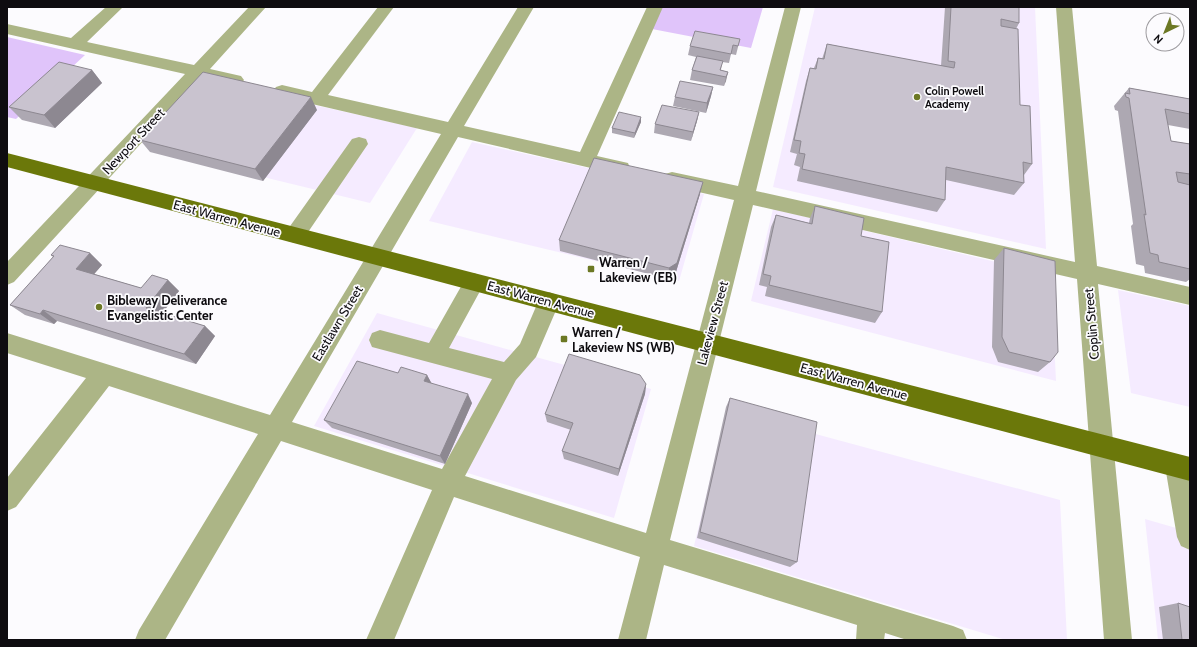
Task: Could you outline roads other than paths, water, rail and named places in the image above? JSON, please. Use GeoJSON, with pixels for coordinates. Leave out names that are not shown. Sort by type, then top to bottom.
{"type":"FeatureCollection","features":[{"type":"Feature","properties":{"kind":"main road","name":"East Warren Avenue"},"geometry":{"type":"LineString","coordinates":[[7,160],[1184,468]]}},
{"type":"Feature","properties":{"kind":"street"},"geometry":{"type":"LineString","coordinates":[[74,44],[115,7]]}},
{"type":"Feature","properties":{"kind":"street","name":"Newport Street"},"geometry":{"type":"LineString","coordinates":[[7,276],[258,7]]}},
{"type":"Feature","properties":{"kind":"street"},"geometry":{"type":"LineString","coordinates":[[316,99],[386,7]]}},
{"type":"Feature","properties":{"kind":"street","name":"Eastlawn Street"},"geometry":{"type":"LineString","coordinates":[[148,640],[526,7]]}},
{"type":"Feature","properties":{"kind":"street"},"geometry":{"type":"LineString","coordinates":[[586,160],[655,7]]}},
{"type":"Feature","properties":{"kind":"street","name":"Lakeview Street"},"geometry":{"type":"LineString","coordinates":[[632,640],[793,7]]}},
{"type":"Feature","properties":{"kind":"street","name":"Coplin Street"},"geometry":{"type":"LineString","coordinates":[[1064,7],[1118,640]]}},
{"type":"Feature","properties":{"kind":"street"},"geometry":{"type":"LineString","coordinates":[[7,29],[198,71],[452,131],[1190,296]]}},
{"type":"Feature","properties":{"kind":"street"},"geometry":{"type":"LineString","coordinates":[[295,235],[359,144]]}},
{"type":"Feature","properties":{"kind":"street"},"geometry":{"type":"LineString","coordinates":[[434,354],[474,282]]}},
{"type":"Feature","properties":{"kind":"street"},"geometry":{"type":"LineString","coordinates":[[380,640],[448,483],[508,373],[528,350],[549,302]]}},
{"type":"Feature","properties":{"kind":"street"},"geometry":{"type":"LineString","coordinates":[[380,340],[508,373]]}},
{"type":"Feature","properties":{"kind":"street"},"geometry":{"type":"LineString","coordinates":[[7,343],[655,549],[871,628],[953,640]]}},
{"type":"Feature","properties":{"kind":"street"},"geometry":{"type":"LineString","coordinates":[[7,498],[104,374]]}},
{"type":"Feature","properties":{"kind":"street"},"geometry":{"type":"LineString","coordinates":[[1184,468],[1190,537]]}},
{"type":"Feature","properties":{"kind":"place","name":"Colin Powell Academy"},"geometry":{"type":"Point","coordinates":[917,97]}},
{"type":"Feature","properties":{"kind":"place","name":"Warren / Lakeview (EB)"},"geometry":{"type":"Point","coordinates":[591,269]}},
{"type":"Feature","properties":{"kind":"place","name":"Bibleway Deliverance Evangelistic Center"},"geometry":{"type":"Point","coordinates":[99,307]}},
{"type":"Feature","properties":{"kind":"place","name":"Warren / Lakeview NS (WB)"},"geometry":{"type":"Point","coordinates":[564,339]}}]}
